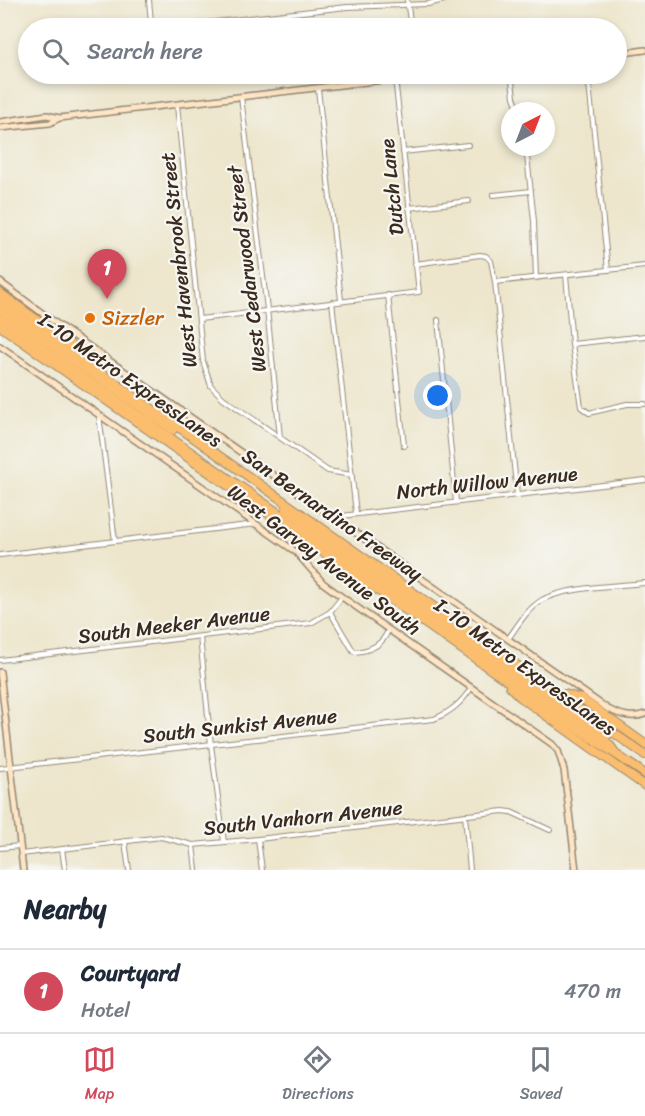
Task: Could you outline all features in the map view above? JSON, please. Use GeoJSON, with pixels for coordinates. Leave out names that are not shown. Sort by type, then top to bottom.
{"type":"FeatureCollection","features":[{"type":"Feature","properties":{"kind":"highway"},"geometry":{"type":"LineString","coordinates":[[0,293],[69,343],[84,362]]}},
{"type":"Feature","properties":{"kind":"highway","name":"San Bernardino Freeway"},"geometry":{"type":"LineString","coordinates":[[0,302],[645,754]]}},
{"type":"Feature","properties":{"kind":"highway","name":"I-10 Metro ExpressLanes"},"geometry":{"type":"LineString","coordinates":[[0,310],[613,738],[626,741]]}},
{"type":"Feature","properties":{"kind":"highway","name":"I-10 Metro ExpressLanes"},"geometry":{"type":"LineString","coordinates":[[0,319],[594,733],[609,744],[616,755]]}},
{"type":"Feature","properties":{"kind":"highway","name":"San Bernardino Freeway"},"geometry":{"type":"LineString","coordinates":[[0,326],[497,674],[645,774]]}},
{"type":"Feature","properties":{"kind":"highway"},"geometry":{"type":"LineString","coordinates":[[497,674],[520,697],[645,786]]}},
{"type":"Feature","properties":{"kind":"highway"},"geometry":{"type":"LineString","coordinates":[[557,692],[582,699],[645,744]]}},
{"type":"Feature","properties":{"kind":"street"},"geometry":{"type":"LineString","coordinates":[[149,0],[151,18]]}},
{"type":"Feature","properties":{"kind":"street"},"geometry":{"type":"LineString","coordinates":[[251,18],[348,7],[428,4],[444,0]]}},
{"type":"Feature","properties":{"kind":"street"},"geometry":{"type":"LineString","coordinates":[[407,3],[409,18]]}},
{"type":"Feature","properties":{"kind":"street"},"geometry":{"type":"LineString","coordinates":[[627,52],[645,50]]}},
{"type":"Feature","properties":{"kind":"street"},"geometry":{"type":"LineString","coordinates":[[0,122],[47,116],[59,118],[356,84]]}},
{"type":"Feature","properties":{"kind":"street","name":"Dutch Lane"},"geometry":{"type":"LineString","coordinates":[[388,295],[419,292],[396,84]]}},
{"type":"Feature","properties":{"kind":"street"},"geometry":{"type":"LineString","coordinates":[[512,84],[516,102]]}},
{"type":"Feature","properties":{"kind":"street"},"geometry":{"type":"LineString","coordinates":[[589,84],[608,270]]}},
{"type":"Feature","properties":{"kind":"street"},"geometry":{"type":"LineString","coordinates":[[318,89],[341,300]]}},
{"type":"Feature","properties":{"kind":"street","name":"West Cedarwood Street"},"geometry":{"type":"LineString","coordinates":[[241,97],[280,438]]}},
{"type":"Feature","properties":{"kind":"street","name":"West Havenbrook Street"},"geometry":{"type":"LineString","coordinates":[[177,105],[203,361],[210,386],[328,471],[352,475]]}},
{"type":"Feature","properties":{"kind":"street"},"geometry":{"type":"LineString","coordinates":[[0,128],[50,123],[59,118]]}},
{"type":"Feature","properties":{"kind":"street"},"geometry":{"type":"LineString","coordinates":[[403,152],[468,145]]}},
{"type":"Feature","properties":{"kind":"street"},"geometry":{"type":"LineString","coordinates":[[527,156],[536,278]]}},
{"type":"Feature","properties":{"kind":"street"},"geometry":{"type":"LineString","coordinates":[[493,195],[531,191]]}},
{"type":"Feature","properties":{"kind":"street"},"geometry":{"type":"LineString","coordinates":[[409,208],[469,201]]}},
{"type":"Feature","properties":{"kind":"street"},"geometry":{"type":"LineString","coordinates":[[416,264],[486,256],[491,261],[517,495]]}},
{"type":"Feature","properties":{"kind":"street"},"geometry":{"type":"LineString","coordinates":[[495,282],[645,266]]}},
{"type":"Feature","properties":{"kind":"street"},"geometry":{"type":"LineString","coordinates":[[566,275],[572,344],[581,407],[584,411],[590,412],[627,404],[645,404]]}},
{"type":"Feature","properties":{"kind":"street"},"geometry":{"type":"LineString","coordinates":[[0,282],[41,313],[608,709],[632,717],[645,714]]}},
{"type":"Feature","properties":{"kind":"street"},"geometry":{"type":"LineString","coordinates":[[200,319],[388,295],[404,446]]}},
{"type":"Feature","properties":{"kind":"street"},"geometry":{"type":"LineString","coordinates":[[332,302],[356,513]]}},
{"type":"Feature","properties":{"kind":"street"},"geometry":{"type":"LineString","coordinates":[[438,321],[456,502]]}},
{"type":"Feature","properties":{"kind":"street"},"geometry":{"type":"LineString","coordinates":[[572,344],[645,336]]}},
{"type":"Feature","properties":{"kind":"street","name":"West Garvey Avenue South"},"geometry":{"type":"LineString","coordinates":[[0,345],[296,552],[323,583],[544,738],[558,751],[564,770],[576,870]]}},
{"type":"Feature","properties":{"kind":"street"},"geometry":{"type":"LineString","coordinates":[[99,415],[115,541]]}},
{"type":"Feature","properties":{"kind":"street","name":"North Willow Avenue"},"geometry":{"type":"LineString","coordinates":[[333,517],[645,480]]}},
{"type":"Feature","properties":{"kind":"street"},"geometry":{"type":"LineString","coordinates":[[0,555],[257,524]]}},
{"type":"Feature","properties":{"kind":"street"},"geometry":{"type":"LineString","coordinates":[[508,639],[526,614],[550,597],[577,591],[645,583]]}},
{"type":"Feature","properties":{"kind":"street","name":"South Meeker Avenue"},"geometry":{"type":"LineString","coordinates":[[0,660],[311,623],[330,612],[342,597]]}},
{"type":"Feature","properties":{"kind":"street"},"geometry":{"type":"LineString","coordinates":[[330,612],[354,652],[380,643],[388,630]]}},
{"type":"Feature","properties":{"kind":"street"},"geometry":{"type":"LineString","coordinates":[[201,637],[211,745],[224,842]]}},
{"type":"Feature","properties":{"kind":"street"},"geometry":{"type":"LineString","coordinates":[[0,672],[23,870]]}},
{"type":"Feature","properties":{"kind":"street","name":"South Sunkist Avenue"},"geometry":{"type":"LineString","coordinates":[[0,768],[434,719],[457,706],[464,700],[471,688]]}},
{"type":"Feature","properties":{"kind":"street","name":"South Vanhorn Avenue"},"geometry":{"type":"LineString","coordinates":[[21,854],[161,837],[193,845],[511,812],[550,830]]}},
{"type":"Feature","properties":{"kind":"street"},"geometry":{"type":"LineString","coordinates":[[465,815],[470,870]]}},
{"type":"Feature","properties":{"kind":"street"},"geometry":{"type":"LineString","coordinates":[[258,839],[262,870]]}},
{"type":"Feature","properties":{"kind":"street"},"geometry":{"type":"LineString","coordinates":[[125,841],[129,870]]}},
{"type":"Feature","properties":{"kind":"street"},"geometry":{"type":"LineString","coordinates":[[193,845],[196,870]]}},
{"type":"Feature","properties":{"kind":"street"},"geometry":{"type":"LineString","coordinates":[[0,848],[20,846]]}},
{"type":"Feature","properties":{"kind":"street"},"geometry":{"type":"LineString","coordinates":[[62,849],[65,870]]}},
{"type":"Feature","properties":{"kind":"place","name":"Courtyard"},"geometry":{"type":"Point","coordinates":[107,299]}},
{"type":"Feature","properties":{"kind":"place","name":"Sizzler"},"geometry":{"type":"Point","coordinates":[90,318]}}]}
